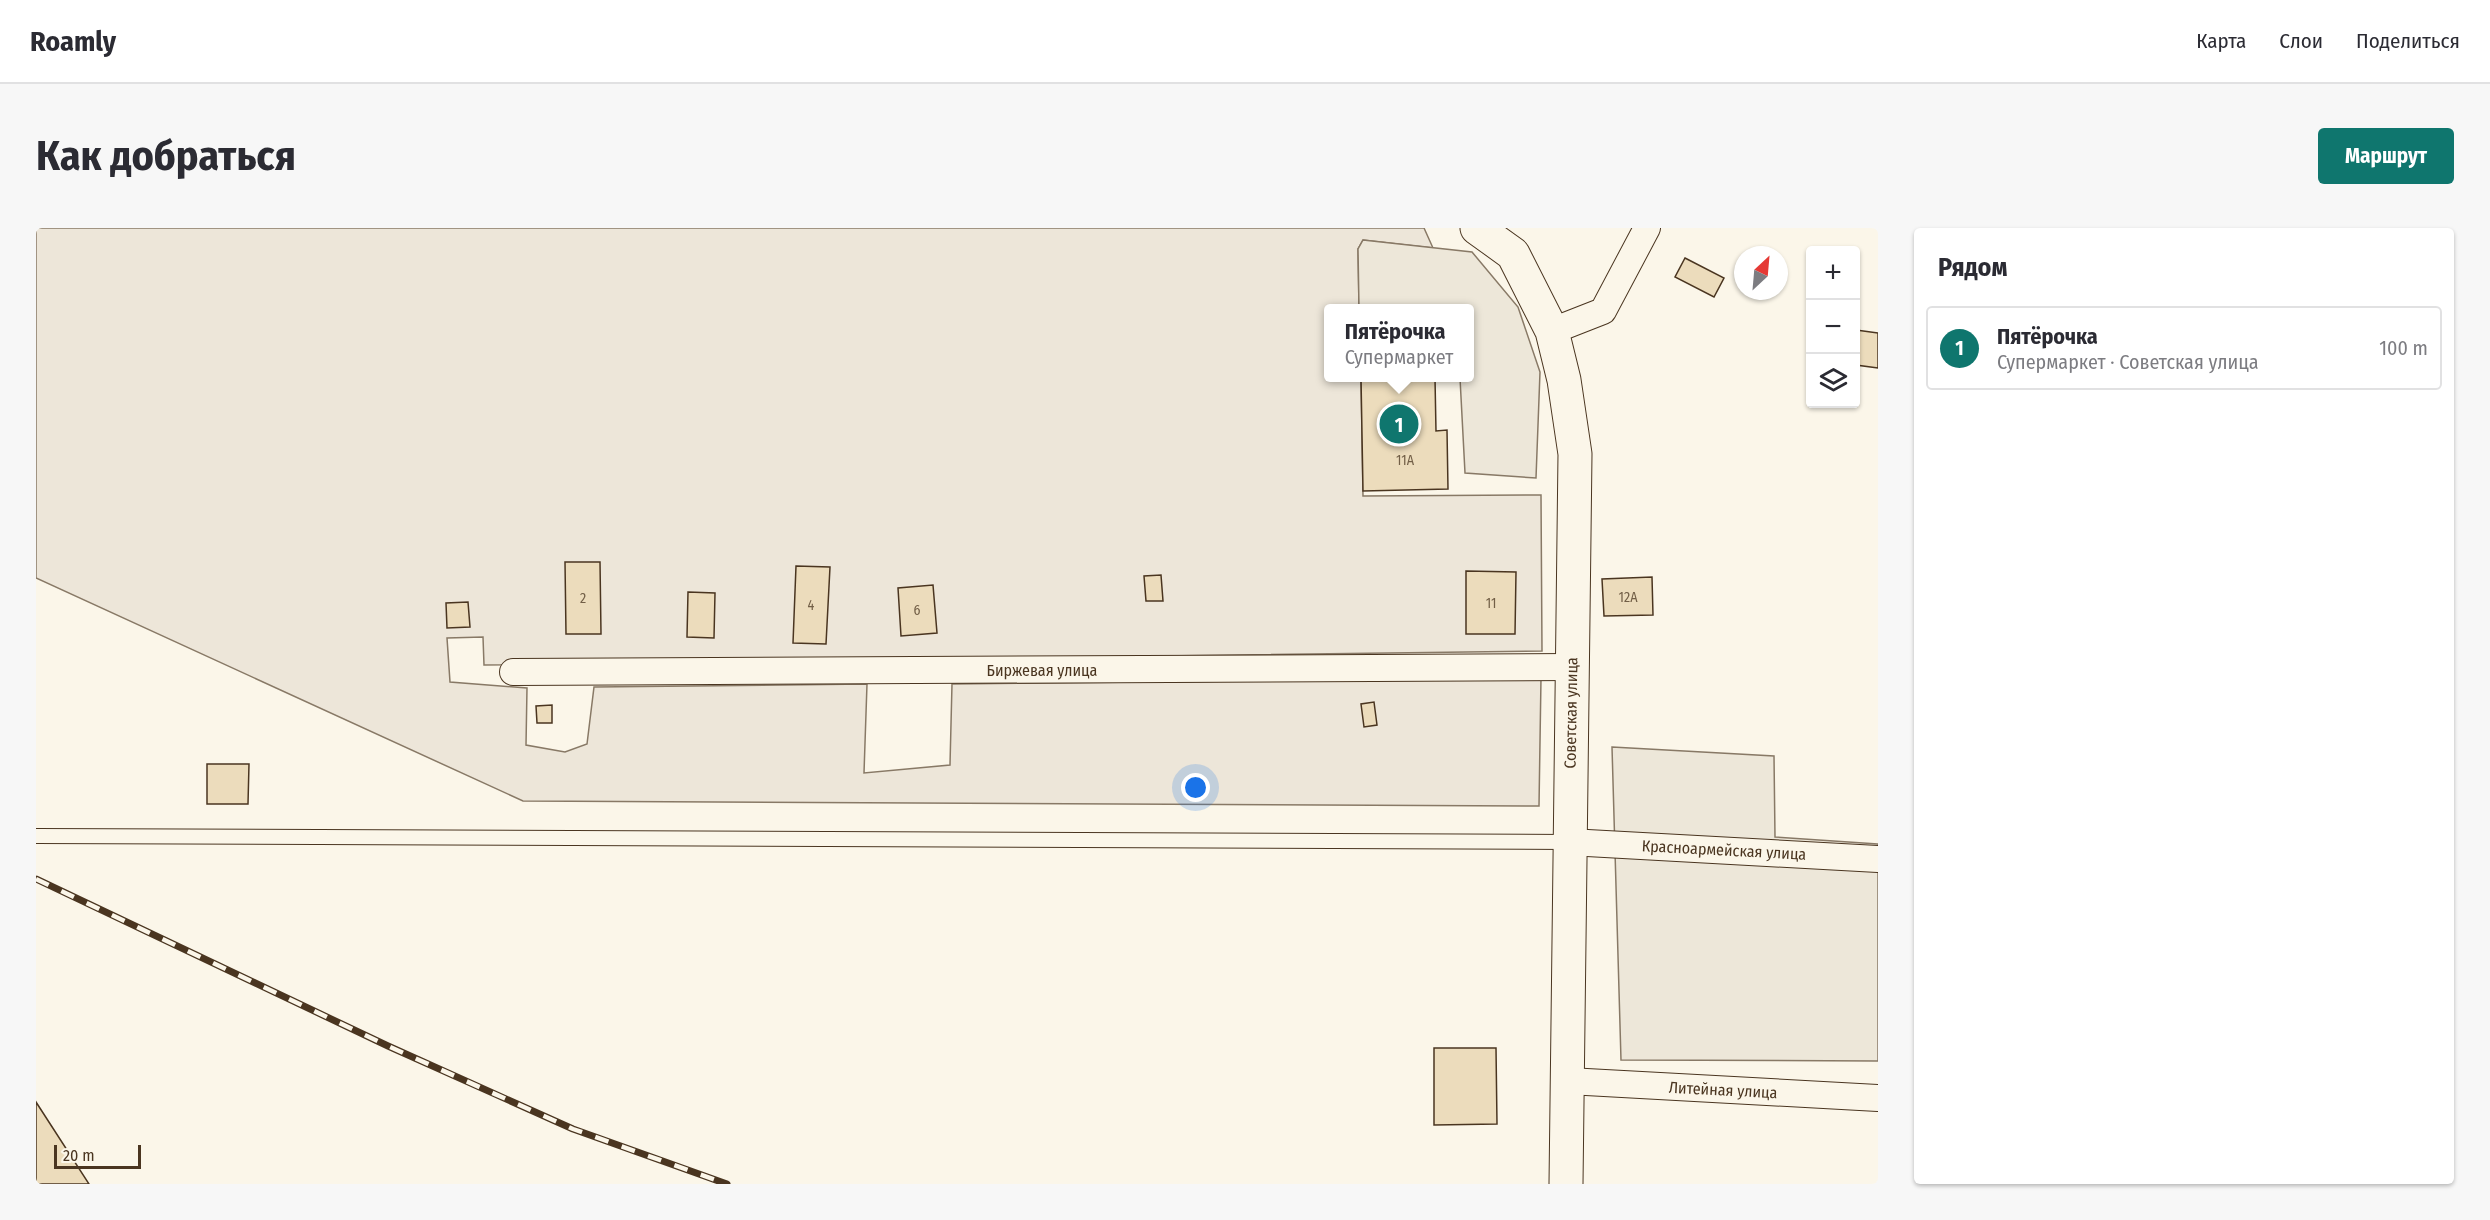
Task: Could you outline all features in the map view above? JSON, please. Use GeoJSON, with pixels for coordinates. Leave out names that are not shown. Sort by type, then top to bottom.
{"type":"FeatureCollection","features":[{"type":"Feature","properties":{"kind":"main road"},"geometry":{"type":"LineString","coordinates":[[1477,228],[1511,241]]}},
{"type":"Feature","properties":{"kind":"main road","name":"Советская улица"},"geometry":{"type":"LineString","coordinates":[[1511,241],[1552,331],[1564,380],[1575,454],[1566,1184]]}},
{"type":"Feature","properties":{"kind":"street"},"geometry":{"type":"LineString","coordinates":[[1552,331],[1603,311],[1647,228]]}},
{"type":"Feature","properties":{"kind":"street","name":"Биржевая улица"},"geometry":{"type":"LineString","coordinates":[[513,672],[1572,667]]}},
{"type":"Feature","properties":{"kind":"street","name":"Красноармейская улица"},"geometry":{"type":"LineString","coordinates":[[1569,842],[1878,859]]}},
{"type":"Feature","properties":{"kind":"street","name":"Литейная улица"},"geometry":{"type":"LineString","coordinates":[[1568,1082],[1878,1098]]}},
{"type":"Feature","properties":{"kind":"lane"},"geometry":{"type":"LineString","coordinates":[[36,836],[1569,842]]}},
{"type":"Feature","properties":{"kind":"shaded area"},"geometry":{"type":"Polygon","coordinates":[[[36,228],[1424,228],[1433,248],[1363,240],[1358,249],[1359,304],[1324,304],[1324,382],[1361,382],[1363,496],[1541,495],[1542,651],[484,665],[483,637],[447,638],[450,682],[527,688],[526,745],[565,752],[587,744],[594,687],[867,684],[864,773],[950,765],[952,684],[1541,678],[1539,806],[523,801],[36,578],[36,228]]]}},
{"type":"Feature","properties":{"kind":"shaded area"},"geometry":{"type":"Polygon","coordinates":[[[1363,240],[1472,252],[1518,307],[1540,372],[1536,478],[1465,473],[1460,382],[1474,382],[1474,304],[1359,304],[1358,249],[1363,240]]]}},
{"type":"Feature","properties":{"kind":"shaded area"},"geometry":{"type":"Polygon","coordinates":[[[1612,747],[1774,756],[1775,837],[1878,844],[1878,1061],[1621,1060],[1612,747]]]}},
{"type":"Feature","properties":{"kind":"building"},"geometry":{"type":"Polygon","coordinates":[[[1685,258],[1724,278],[1714,297],[1675,277],[1685,258]]]}},
{"type":"Feature","properties":{"kind":"building"},"geometry":{"type":"Polygon","coordinates":[[[1860,331],[1878,333],[1878,368],[1860,366],[1860,331]]]}},
{"type":"Feature","properties":{"kind":"building"},"geometry":{"type":"Polygon","coordinates":[[[1361,382],[1435,382],[1436,431],[1447,430],[1448,489],[1363,491],[1361,382]]]}},
{"type":"Feature","properties":{"kind":"building"},"geometry":{"type":"Polygon","coordinates":[[[565,562],[600,562],[601,634],[566,634],[565,562]]]}},
{"type":"Feature","properties":{"kind":"building"},"geometry":{"type":"Polygon","coordinates":[[[796,566],[830,567],[826,644],[793,643],[796,566]]]}},
{"type":"Feature","properties":{"kind":"building"},"geometry":{"type":"Polygon","coordinates":[[[1466,571],[1516,572],[1515,634],[1466,634],[1466,571]]]}},
{"type":"Feature","properties":{"kind":"building"},"geometry":{"type":"Polygon","coordinates":[[[1161,575],[1163,601],[1146,601],[1144,576],[1161,575]]]}},
{"type":"Feature","properties":{"kind":"building"},"geometry":{"type":"Polygon","coordinates":[[[1652,577],[1653,615],[1604,616],[1602,579],[1652,577]]]}},
{"type":"Feature","properties":{"kind":"building"},"geometry":{"type":"Polygon","coordinates":[[[933,585],[937,633],[901,636],[898,588],[933,585]]]}},
{"type":"Feature","properties":{"kind":"building"},"geometry":{"type":"Polygon","coordinates":[[[688,592],[715,593],[714,638],[687,637],[688,592]]]}},
{"type":"Feature","properties":{"kind":"building"},"geometry":{"type":"Polygon","coordinates":[[[468,602],[470,627],[447,628],[446,603],[468,602]]]}},
{"type":"Feature","properties":{"kind":"building"},"geometry":{"type":"Polygon","coordinates":[[[1374,702],[1377,725],[1364,727],[1361,704],[1374,702]]]}},
{"type":"Feature","properties":{"kind":"building"},"geometry":{"type":"Polygon","coordinates":[[[552,705],[552,723],[537,723],[536,706],[552,705]]]}},
{"type":"Feature","properties":{"kind":"building"},"geometry":{"type":"Polygon","coordinates":[[[207,764],[249,764],[248,804],[207,804],[207,764]]]}},
{"type":"Feature","properties":{"kind":"building"},"geometry":{"type":"Polygon","coordinates":[[[1434,1048],[1496,1048],[1497,1124],[1434,1125],[1434,1048]]]}},
{"type":"Feature","properties":{"kind":"building"},"geometry":{"type":"Polygon","coordinates":[[[36,1102],[89,1184],[36,1184],[36,1102]]]}},
{"type":"Feature","properties":{"kind":"railway"},"geometry":{"type":"LineString","coordinates":[[36,879],[388,1046],[573,1129],[727,1184]]}},
{"type":"Feature","properties":{"kind":"place","name":"Пятёрочка"},"geometry":{"type":"Point","coordinates":[1399,424]}}]}
